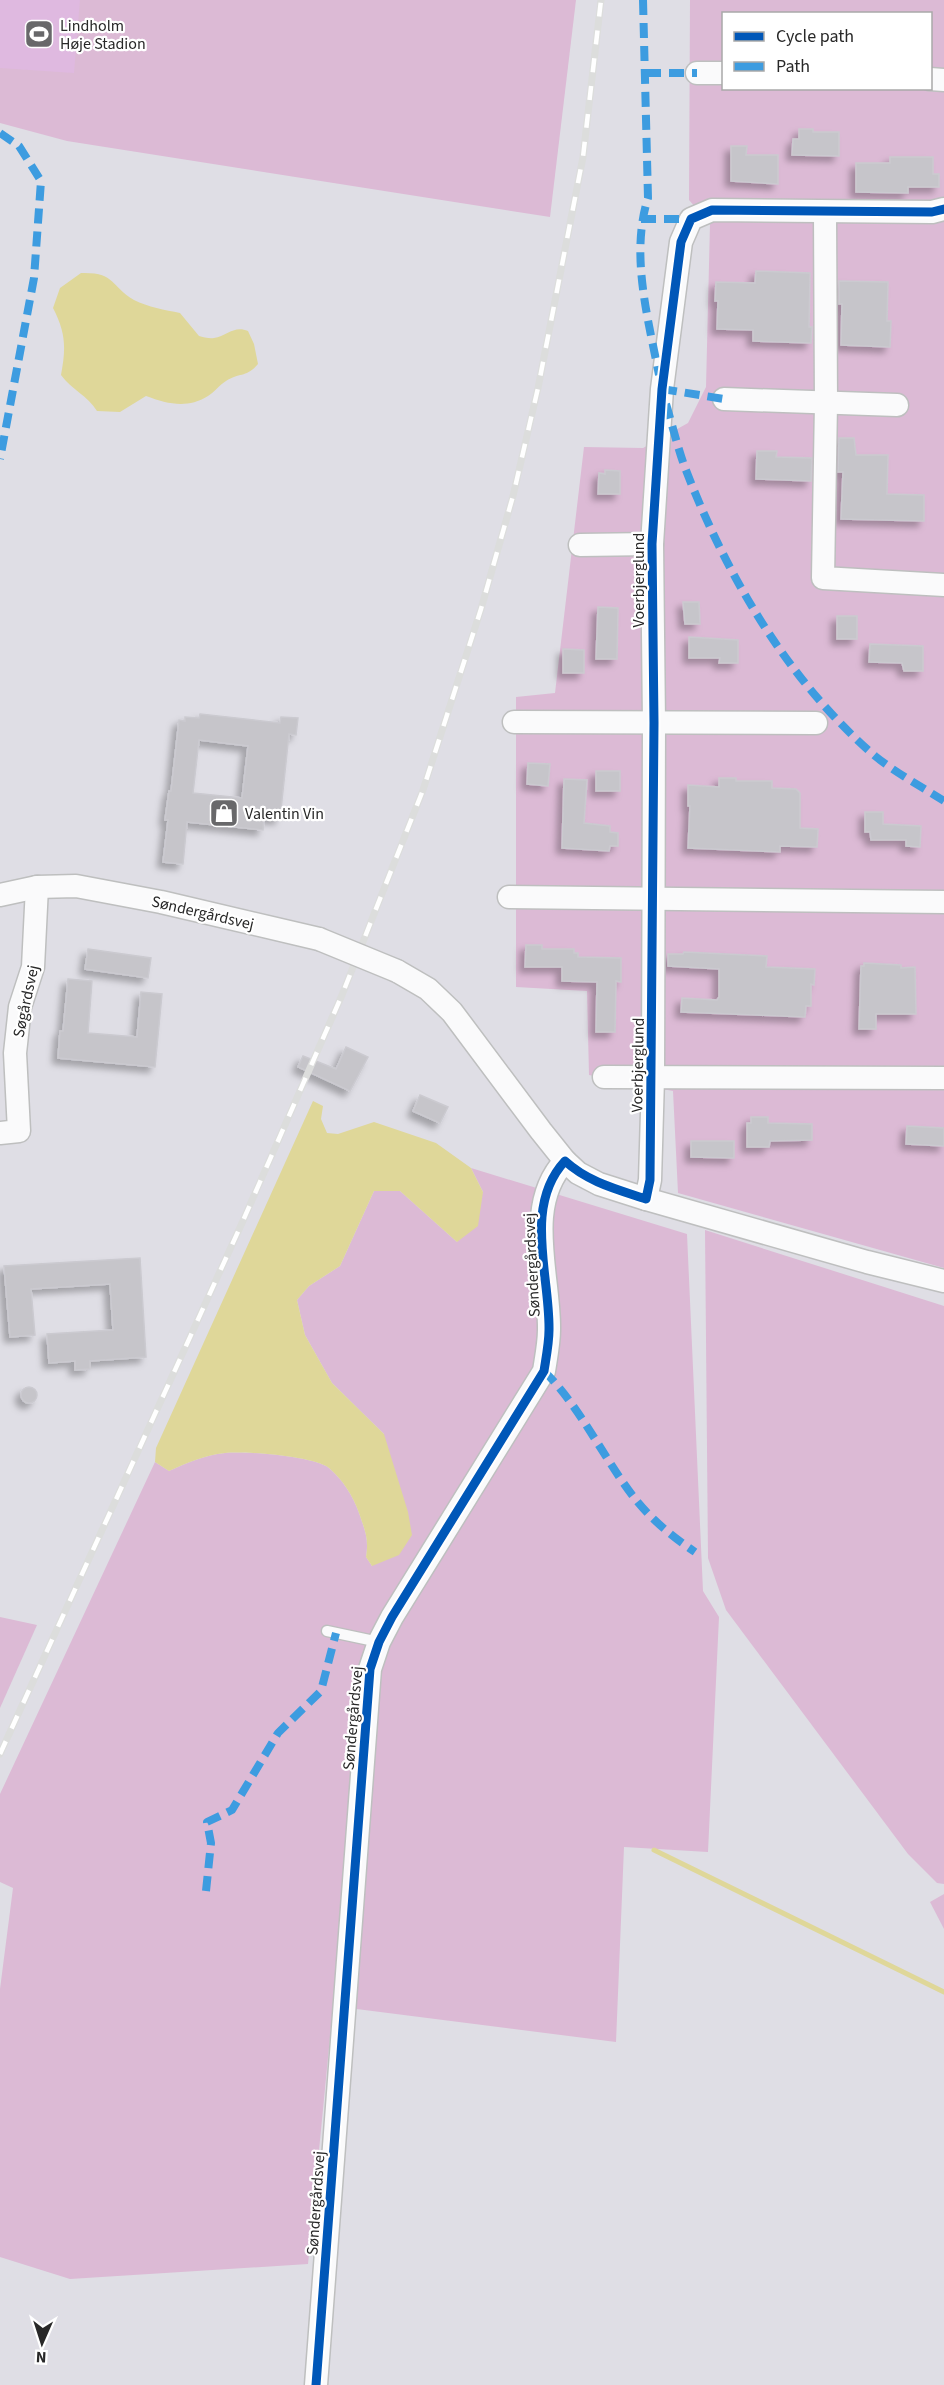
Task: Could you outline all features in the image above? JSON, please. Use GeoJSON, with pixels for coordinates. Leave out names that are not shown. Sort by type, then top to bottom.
{"type":"FeatureCollection","features":[{"type":"Feature","properties":{"kind":"street"},"geometry":{"type":"LineString","coordinates":[[697,73],[722,74]]}},
{"type":"Feature","properties":{"kind":"street","name":"Voerbjerglund"},"geometry":{"type":"LineString","coordinates":[[646,1199],[650,1180],[653,1078],[652,544],[662,389],[681,242],[691,219],[712,210],[825,213],[933,212],[944,209]]}},
{"type":"Feature","properties":{"kind":"street"},"geometry":{"type":"LineString","coordinates":[[825,213],[826,403],[822,578],[944,585]]}},
{"type":"Feature","properties":{"kind":"street"},"geometry":{"type":"LineString","coordinates":[[724,399],[897,405]]}},
{"type":"Feature","properties":{"kind":"street","name":"Voerbjerglund"},"geometry":{"type":"LineString","coordinates":[[580,545],[652,544]]}},
{"type":"Feature","properties":{"kind":"street"},"geometry":{"type":"LineString","coordinates":[[514,722],[816,723]]}},
{"type":"Feature","properties":{"kind":"street","name":"Søndergårdsvej"},"geometry":{"type":"LineString","coordinates":[[0,895],[37,886],[76,886],[140,898],[320,939],[397,971],[428,990],[452,1012],[565,1161],[578,1173],[599,1184],[646,1199],[867,1262],[944,1281]]}},
{"type":"Feature","properties":{"kind":"street","name":"Søgårdsvej"},"geometry":{"type":"LineString","coordinates":[[0,1133],[19,1131],[15,1053],[20,1007],[33,967],[37,886]]}},
{"type":"Feature","properties":{"kind":"street"},"geometry":{"type":"LineString","coordinates":[[508,897],[944,902]]}},
{"type":"Feature","properties":{"kind":"street","name":"Voerbjerglund"},"geometry":{"type":"LineString","coordinates":[[604,1077],[944,1078]]}},
{"type":"Feature","properties":{"kind":"street","name":"Søndergårdsvej"},"geometry":{"type":"LineString","coordinates":[[316,2385],[370,1669],[379,1642],[544,1371],[549,1330],[542,1216],[544,1196],[565,1161]]}},
{"type":"Feature","properties":{"kind":"lane"},"geometry":{"type":"LineString","coordinates":[[327,1631],[379,1642]]}},
{"type":"Feature","properties":{"kind":"shaded area"},"geometry":{"type":"Polygon","coordinates":[[[0,0],[576,0],[550,217],[67,141],[0,123],[0,0]]]}},
{"type":"Feature","properties":{"kind":"shaded area","name":"Lindholm Høje Stadion"},"geometry":{"type":"Polygon","coordinates":[[[0,0],[80,0],[74,73],[0,68],[0,0]]]}},
{"type":"Feature","properties":{"kind":"shaded area"},"geometry":{"type":"Polygon","coordinates":[[[690,0],[944,0],[944,1268],[678,1193],[673,1091],[589,1075],[587,991],[516,987],[516,697],[555,693],[584,447],[643,448],[688,423],[706,387],[710,224],[689,200],[690,0]]]}},
{"type":"Feature","properties":{"kind":"shaded area"},"geometry":{"type":"Polygon","coordinates":[[[81,273],[107,277],[134,300],[180,313],[199,336],[212,338],[239,329],[248,331],[254,344],[258,364],[250,371],[231,378],[213,393],[193,403],[170,403],[146,396],[120,412],[97,411],[61,375],[64,341],[53,308],[60,288],[81,273]]]}},
{"type":"Feature","properties":{"kind":"shaded area"},"geometry":{"type":"Polygon","coordinates":[[[313,1101],[323,1106],[321,1119],[327,1133],[338,1134],[374,1122],[436,1143],[471,1168],[483,1192],[478,1226],[457,1242],[400,1191],[374,1191],[340,1266],[309,1286],[297,1300],[305,1335],[332,1383],[384,1434],[408,1512],[412,1535],[399,1555],[372,1566],[366,1557],[366,1535],[354,1500],[339,1478],[321,1464],[279,1455],[235,1453],[203,1457],[169,1471],[155,1462],[156,1448],[313,1101]]]}},
{"type":"Feature","properties":{"kind":"shaded area"},"geometry":{"type":"Polygon","coordinates":[[[471,1168],[687,1234],[703,1591],[719,1617],[708,1852],[624,1847],[616,2042],[333,2006],[308,2264],[70,2279],[0,2257],[0,1989],[13,1888],[0,1882],[0,1794],[155,1462],[169,1471],[203,1457],[235,1453],[279,1455],[321,1464],[339,1478],[354,1500],[366,1535],[366,1557],[372,1566],[384,1434],[332,1383],[305,1335],[297,1300],[309,1286],[340,1266],[374,1191],[400,1191],[457,1242],[483,1192],[471,1168]]]}},
{"type":"Feature","properties":{"kind":"shaded area"},"geometry":{"type":"Polygon","coordinates":[[[705,1230],[944,1306],[944,1884],[937,1883],[908,1854],[726,1610],[708,1558],[705,1230]]]}},
{"type":"Feature","properties":{"kind":"shaded area"},"geometry":{"type":"Polygon","coordinates":[[[0,1617],[37,1625],[0,1708],[0,1617]]]}},
{"type":"Feature","properties":{"kind":"shaded area"},"geometry":{"type":"Polygon","coordinates":[[[944,1894],[944,1929],[930,1902],[944,1894]]]}},
{"type":"Feature","properties":{"kind":"building"},"geometry":{"type":"Polygon","coordinates":[[[799,129],[813,129],[813,132],[839,132],[839,156],[792,155],[793,139],[799,139],[799,129]]]}},
{"type":"Feature","properties":{"kind":"building"},"geometry":{"type":"Polygon","coordinates":[[[731,146],[747,146],[746,155],[778,155],[778,184],[731,181],[731,146]]]}},
{"type":"Feature","properties":{"kind":"building"},"geometry":{"type":"Polygon","coordinates":[[[890,157],[933,157],[933,174],[939,174],[939,187],[908,187],[908,193],[856,192],[856,163],[890,163],[890,157]]]}},
{"type":"Feature","properties":{"kind":"building"},"geometry":{"type":"Polygon","coordinates":[[[756,271],[810,273],[811,343],[753,341],[753,330],[717,329],[716,282],[755,283],[756,271]]]}},
{"type":"Feature","properties":{"kind":"building"},"geometry":{"type":"Polygon","coordinates":[[[839,281],[888,282],[887,321],[891,321],[890,347],[841,345],[842,304],[839,304],[839,281]]]}},
{"type":"Feature","properties":{"kind":"building"},"geometry":{"type":"Polygon","coordinates":[[[839,438],[854,438],[856,455],[888,455],[887,494],[924,495],[924,521],[841,519],[843,472],[838,472],[839,438]]]}},
{"type":"Feature","properties":{"kind":"building"},"geometry":{"type":"Polygon","coordinates":[[[757,451],[777,451],[776,457],[812,458],[811,481],[756,479],[757,451]]]}},
{"type":"Feature","properties":{"kind":"building"},"geometry":{"type":"Polygon","coordinates":[[[605,470],[620,471],[620,494],[598,494],[599,473],[605,474],[605,470]]]}},
{"type":"Feature","properties":{"kind":"building"},"geometry":{"type":"Polygon","coordinates":[[[683,602],[699,602],[700,624],[685,624],[683,602]]]}},
{"type":"Feature","properties":{"kind":"building"},"geometry":{"type":"Polygon","coordinates":[[[598,607],[618,608],[617,659],[596,659],[598,607]]]}},
{"type":"Feature","properties":{"kind":"building"},"geometry":{"type":"Polygon","coordinates":[[[837,616],[857,616],[857,639],[837,639],[837,616]]]}},
{"type":"Feature","properties":{"kind":"building"},"geometry":{"type":"Polygon","coordinates":[[[689,637],[738,640],[738,663],[719,663],[720,658],[689,658],[689,637]]]}},
{"type":"Feature","properties":{"kind":"building"},"geometry":{"type":"Polygon","coordinates":[[[870,644],[923,646],[923,671],[904,671],[902,663],[869,662],[870,644]]]}},
{"type":"Feature","properties":{"kind":"building"},"geometry":{"type":"Polygon","coordinates":[[[563,649],[584,650],[584,673],[563,673],[563,649]]]}},
{"type":"Feature","properties":{"kind":"building"},"geometry":{"type":"Polygon","coordinates":[[[200,714],[280,723],[281,717],[298,718],[296,735],[289,734],[280,819],[264,817],[263,830],[187,822],[183,864],[163,862],[168,820],[165,820],[169,791],[171,791],[179,720],[185,721],[185,717],[199,718],[200,714]],[[199,740],[193,793],[242,798],[248,746],[199,740]]]}},
{"type":"Feature","properties":{"kind":"building"},"geometry":{"type":"Polygon","coordinates":[[[528,763],[550,764],[548,786],[527,784],[528,763]]]}},
{"type":"Feature","properties":{"kind":"building"},"geometry":{"type":"Polygon","coordinates":[[[596,771],[620,771],[620,791],[596,791],[596,771]]]}},
{"type":"Feature","properties":{"kind":"building"},"geometry":{"type":"Polygon","coordinates":[[[719,778],[736,778],[736,781],[772,781],[772,788],[796,789],[800,793],[800,828],[818,829],[817,847],[780,846],[780,852],[688,848],[690,806],[688,806],[688,785],[719,787],[719,778]]]}},
{"type":"Feature","properties":{"kind":"building"},"geometry":{"type":"Polygon","coordinates":[[[564,779],[587,780],[584,823],[610,826],[610,832],[618,833],[618,846],[610,846],[609,851],[562,848],[564,779]]]}},
{"type":"Feature","properties":{"kind":"building"},"geometry":{"type":"Polygon","coordinates":[[[865,812],[883,812],[883,824],[921,826],[920,847],[906,846],[906,840],[871,840],[870,832],[865,832],[865,812]]]}},
{"type":"Feature","properties":{"kind":"building"},"geometry":{"type":"Polygon","coordinates":[[[526,945],[542,945],[542,949],[574,949],[578,957],[621,958],[621,982],[616,981],[615,1032],[596,1032],[597,982],[562,981],[562,967],[525,967],[526,945]]]}},
{"type":"Feature","properties":{"kind":"building"},"geometry":{"type":"Polygon","coordinates":[[[88,949],[151,958],[148,978],[85,969],[88,949]]]}},
{"type":"Feature","properties":{"kind":"building"},"geometry":{"type":"Polygon","coordinates":[[[684,952],[767,956],[766,967],[815,969],[814,985],[811,984],[811,1006],[806,1006],[805,1017],[681,1012],[682,998],[717,1000],[719,997],[719,969],[668,966],[668,954],[683,954],[684,952]]]}},
{"type":"Feature","properties":{"kind":"building"},"geometry":{"type":"Polygon","coordinates":[[[864,963],[901,965],[901,968],[915,967],[916,1014],[876,1014],[876,1029],[859,1029],[861,966],[864,966],[864,963]]]}},
{"type":"Feature","properties":{"kind":"building"},"geometry":{"type":"Polygon","coordinates":[[[68,979],[92,981],[88,1033],[137,1037],[141,992],[162,994],[155,1067],[58,1058],[68,979]]]}},
{"type":"Feature","properties":{"kind":"building"},"geometry":{"type":"Polygon","coordinates":[[[346,1047],[368,1057],[350,1091],[298,1067],[303,1056],[336,1069],[346,1047]]]}},
{"type":"Feature","properties":{"kind":"building"},"geometry":{"type":"Polygon","coordinates":[[[420,1095],[448,1107],[440,1123],[413,1111],[420,1095]]]}},
{"type":"Feature","properties":{"kind":"building"},"geometry":{"type":"Polygon","coordinates":[[[751,1117],[768,1117],[768,1123],[812,1124],[812,1140],[770,1141],[769,1147],[747,1147],[747,1123],[751,1123],[751,1117]]]}},
{"type":"Feature","properties":{"kind":"building"},"geometry":{"type":"Polygon","coordinates":[[[907,1126],[944,1128],[944,1146],[906,1144],[907,1126]]]}},
{"type":"Feature","properties":{"kind":"building"},"geometry":{"type":"Polygon","coordinates":[[[691,1141],[734,1141],[734,1158],[691,1157],[691,1141]]]}},
{"type":"Feature","properties":{"kind":"building"},"geometry":{"type":"Polygon","coordinates":[[[140,1258],[146,1357],[90,1361],[90,1369],[75,1370],[75,1361],[49,1363],[47,1334],[113,1330],[110,1284],[31,1289],[35,1335],[10,1337],[4,1266],[140,1258]]]}},
{"type":"Feature","properties":{"kind":"building"},"geometry":{"type":"Polygon","coordinates":[[[29,1387],[35,1389],[37,1395],[35,1401],[29,1403],[23,1401],[21,1395],[23,1389],[29,1387]]]}},
{"type":"Feature","properties":{"kind":"waterway"},"geometry":{"type":"LineString","coordinates":[[654,1850],[944,1992]]}},
{"type":"Feature","properties":{"kind":"railway"},"geometry":{"type":"LineString","coordinates":[[0,1754],[242,1223],[342,995],[423,790],[481,609],[513,496],[538,388],[583,157],[601,0]]}},
{"type":"Feature","properties":{"kind":"marked path"},"geometry":{"type":"LineString","coordinates":[[643,0],[648,198],[643,219],[641,264],[646,309],[659,375]]}},
{"type":"Feature","properties":{"kind":"marked path"},"geometry":{"type":"LineString","coordinates":[[646,73],[697,73]]}},
{"type":"Feature","properties":{"kind":"marked path"},"geometry":{"type":"LineString","coordinates":[[0,133],[19,146],[41,181],[34,278],[0,459]]}},
{"type":"Feature","properties":{"kind":"marked path"},"geometry":{"type":"LineString","coordinates":[[641,219],[691,219]]}},
{"type":"Feature","properties":{"kind":"marked path"},"geometry":{"type":"LineString","coordinates":[[662,389],[724,399]]}},
{"type":"Feature","properties":{"kind":"marked path"},"geometry":{"type":"LineString","coordinates":[[666,404],[684,465],[700,505],[739,584],[787,659],[843,726],[875,756],[944,801]]}},
{"type":"Feature","properties":{"kind":"marked path"},"geometry":{"type":"LineString","coordinates":[[544,1371],[570,1401],[636,1500],[649,1515],[695,1552]]}},
{"type":"Feature","properties":{"kind":"marked path"},"geometry":{"type":"LineString","coordinates":[[206,1891],[211,1843],[207,1822],[232,1810],[278,1733],[321,1691],[336,1633]]}},
{"type":"Feature","properties":{"kind":"cycle path"},"geometry":{"type":"LineString","coordinates":[[316,2385],[370,1669],[379,1642],[392,1617],[544,1371],[549,1330],[542,1220],[545,1199],[552,1179],[565,1161],[593,1180],[646,1199],[650,1180],[654,723],[652,544],[662,389],[681,242],[691,219],[712,210],[932,212],[944,209]]}},
{"type":"Feature","properties":{"kind":"place","name":"Lindholm Høje Stadion"},"geometry":{"type":"Point","coordinates":[39,34]}},
{"type":"Feature","properties":{"kind":"place","name":"Valentin Vin"},"geometry":{"type":"Point","coordinates":[224,813]}}]}
